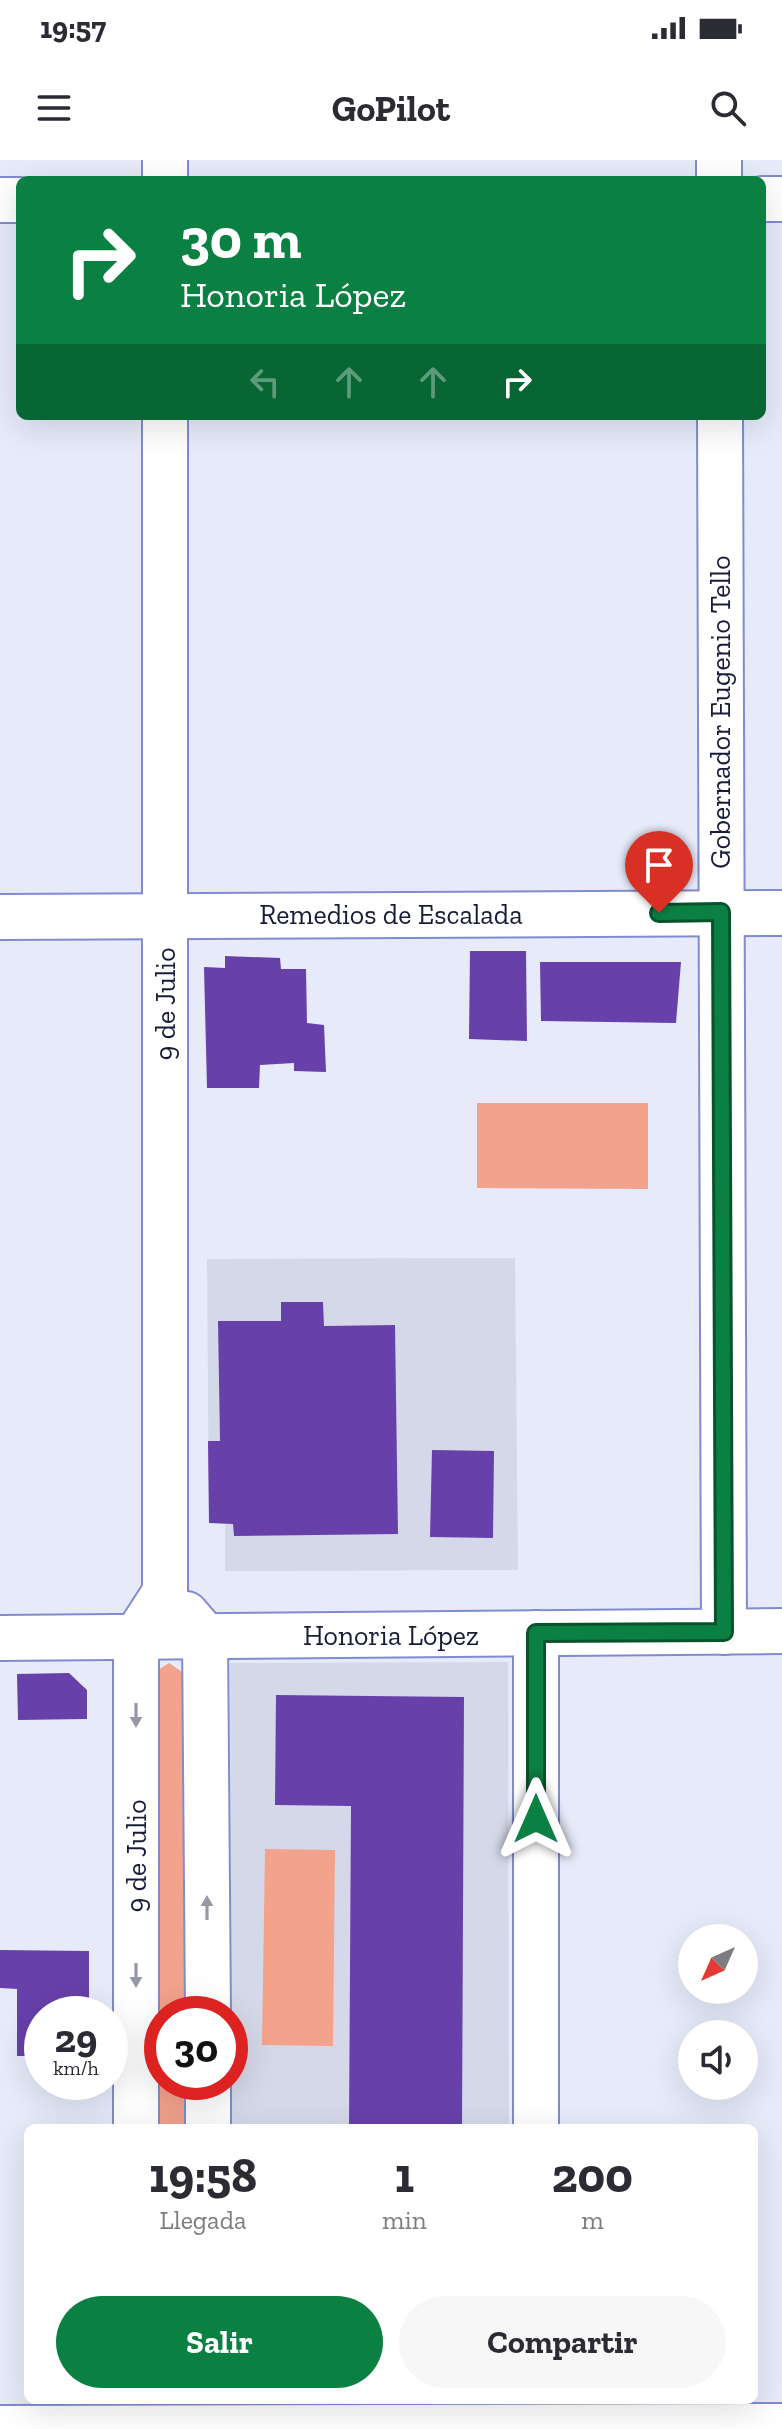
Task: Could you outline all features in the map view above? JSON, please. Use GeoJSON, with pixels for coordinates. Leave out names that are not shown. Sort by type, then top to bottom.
{"type":"FeatureCollection","features":[{"type":"Feature","properties":{"kind":"street","name":"9 de Julio"},"geometry":{"type":"LineString","coordinates":[[165,420],[165,1592]]}},
{"type":"Feature","properties":{"kind":"street","name":"Gobernador Eugenio Tello"},"geometry":{"type":"LineString","coordinates":[[720,420],[724,1632]]}},
{"type":"Feature","properties":{"kind":"street","name":"Remedios de Escalada"},"geometry":{"type":"LineString","coordinates":[[0,917],[782,913]]}},
{"type":"Feature","properties":{"kind":"street"},"geometry":{"type":"LineString","coordinates":[[136,1637],[165,1592],[205,1636],[208,1996]]}},
{"type":"Feature","properties":{"kind":"street","name":"Honoria López"},"geometry":{"type":"LineString","coordinates":[[0,1638],[782,1631]]}},
{"type":"Feature","properties":{"kind":"street"},"geometry":{"type":"LineString","coordinates":[[536,1633],[536,2124]]}},
{"type":"Feature","properties":{"kind":"street","name":"9 de Julio"},"geometry":{"type":"LineString","coordinates":[[136,1637],[136,2124]]}},
{"type":"Feature","properties":{"kind":"street"},"geometry":{"type":"LineString","coordinates":[[208,2100],[208,2124]]}},
{"type":"Feature","properties":{"kind":"street"},"geometry":{"type":"LineString","coordinates":[[135,2404],[135,2429]]}},
{"type":"Feature","properties":{"kind":"street"},"geometry":{"type":"LineString","coordinates":[[0,2428],[135,2429],[211,2419],[536,2418],[782,2426]]}},
{"type":"Feature","properties":{"kind":"shaded area"},"geometry":{"type":"Polygon","coordinates":[[[477,1103],[648,1103],[648,1189],[477,1188],[477,1103]]]}},
{"type":"Feature","properties":{"kind":"shaded area"},"geometry":{"type":"Polygon","coordinates":[[[515,1258],[518,1570],[225,1571],[225,1524],[209,1523],[207,1259],[515,1258]]]}},
{"type":"Feature","properties":{"kind":"shaded area"},"geometry":{"type":"Polygon","coordinates":[[[508,1662],[509,2124],[232,2124],[232,2100],[248,2100],[248,1996],[231,1996],[230,1663],[508,1662]]]}},
{"type":"Feature","properties":{"kind":"shaded area"},"geometry":{"type":"Polygon","coordinates":[[[169,1663],[185,1674],[194,1996],[149,1996],[153,1673],[169,1663]]]}},
{"type":"Feature","properties":{"kind":"shaded area"},"geometry":{"type":"Polygon","coordinates":[[[265,1849],[335,1850],[333,2046],[262,2045],[265,1849]]]}},
{"type":"Feature","properties":{"kind":"shaded area"},"geometry":{"type":"Polygon","coordinates":[[[147,2100],[195,2100],[195,2124],[147,2124],[147,2100]]]}},
{"type":"Feature","properties":{"kind":"building"},"geometry":{"type":"Polygon","coordinates":[[[470,951],[526,951],[527,1041],[469,1039],[470,951]]]}},
{"type":"Feature","properties":{"kind":"building"},"geometry":{"type":"Polygon","coordinates":[[[225,956],[280,958],[281,969],[306,969],[307,1023],[324,1025],[326,1072],[294,1071],[294,1063],[260,1065],[259,1088],[207,1088],[204,967],[225,968],[225,956]]]}},
{"type":"Feature","properties":{"kind":"building"},"geometry":{"type":"Polygon","coordinates":[[[540,962],[681,962],[676,1023],[541,1021],[540,962]]]}},
{"type":"Feature","properties":{"kind":"building"},"geometry":{"type":"Polygon","coordinates":[[[281,1302],[323,1302],[324,1326],[395,1325],[398,1534],[234,1536],[233,1524],[209,1523],[208,1441],[220,1441],[218,1321],[281,1321],[281,1302]]]}},
{"type":"Feature","properties":{"kind":"building"},"geometry":{"type":"Polygon","coordinates":[[[432,1450],[494,1451],[493,1538],[430,1537],[432,1450]]]}},
{"type":"Feature","properties":{"kind":"building"},"geometry":{"type":"Polygon","coordinates":[[[69,1673],[87,1690],[87,1719],[18,1720],[17,1674],[69,1673]]]}},
{"type":"Feature","properties":{"kind":"building"},"geometry":{"type":"Polygon","coordinates":[[[276,1695],[464,1697],[462,2124],[349,2124],[351,1806],[275,1805],[276,1695]]]}},
{"type":"Feature","properties":{"kind":"building"},"geometry":{"type":"Polygon","coordinates":[[[0,1950],[89,1951],[89,1996],[24,1996],[24,2056],[17,2056],[17,1989],[0,1988],[0,1950]]]}},
{"type":"Feature","properties":{"kind":"route"},"geometry":{"type":"LineString","coordinates":[[536,1819],[536,1633],[724,1632],[721,912],[659,913]]}}]}
